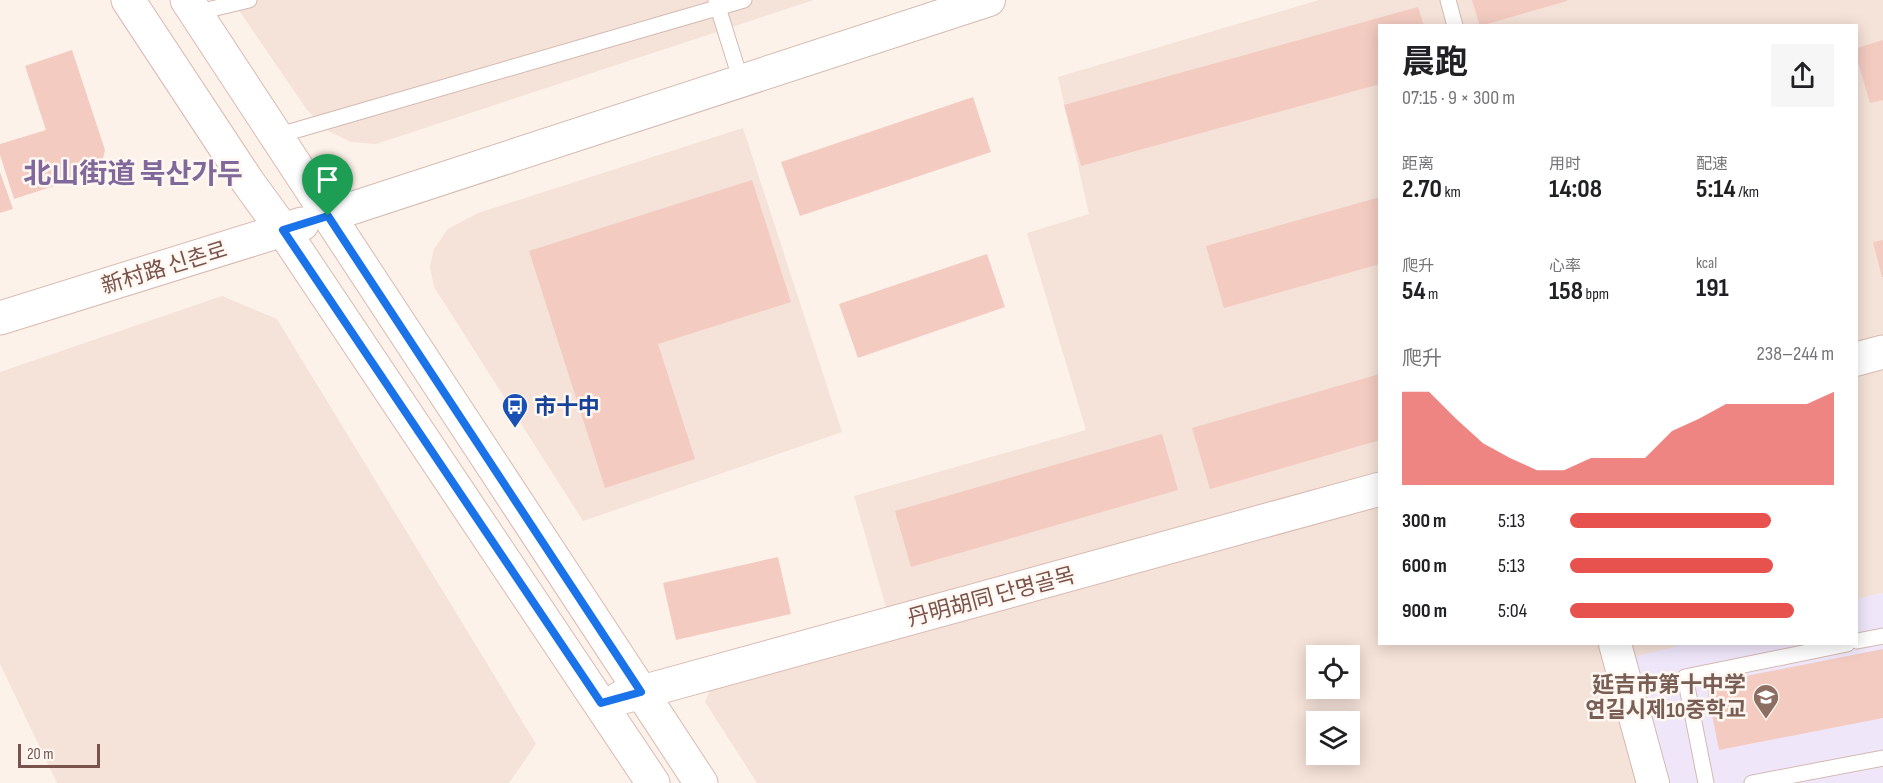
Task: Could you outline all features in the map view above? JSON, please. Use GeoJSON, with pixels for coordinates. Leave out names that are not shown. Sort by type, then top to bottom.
{"type":"FeatureCollection","features":[{"type":"Feature","properties":{"kind":"main road"},"geometry":{"type":"LineString","coordinates":[[128,0],[653,783]]}},
{"type":"Feature","properties":{"kind":"main road"},"geometry":{"type":"LineString","coordinates":[[191,6],[701,783]]}},
{"type":"Feature","properties":{"kind":"main road","name":"新村路 신촌로"},"geometry":{"type":"LineString","coordinates":[[0,318],[328,216]]}},
{"type":"Feature","properties":{"kind":"main road"},"geometry":{"type":"LineString","coordinates":[[1858,359],[1883,352]]}},
{"type":"Feature","properties":{"kind":"main road","name":"丹明胡同 단명골목"},"geometry":{"type":"LineString","coordinates":[[601,703],[1378,490]]}},
{"type":"Feature","properties":{"kind":"street"},"geometry":{"type":"LineString","coordinates":[[328,216],[989,0]]}},
{"type":"Feature","properties":{"kind":"street"},"geometry":{"type":"LineString","coordinates":[[1615,645],[1653,783]]}},
{"type":"Feature","properties":{"kind":"lane"},"geometry":{"type":"LineString","coordinates":[[191,6],[249,0]]}},
{"type":"Feature","properties":{"kind":"lane"},"geometry":{"type":"LineString","coordinates":[[276,136],[718,4],[744,0]]}},
{"type":"Feature","properties":{"kind":"lane"},"geometry":{"type":"LineString","coordinates":[[1448,0],[1454,24]]}},
{"type":"Feature","properties":{"kind":"lane"},"geometry":{"type":"LineString","coordinates":[[718,4],[741,81]]}},
{"type":"Feature","properties":{"kind":"lane"},"geometry":{"type":"LineString","coordinates":[[1858,641],[1883,636]]}},
{"type":"Feature","properties":{"kind":"lane"},"geometry":{"type":"LineString","coordinates":[[1706,783],[1685,677],[1842,645]]}},
{"type":"Feature","properties":{"kind":"lane"},"geometry":{"type":"LineString","coordinates":[[1752,783],[1883,758]]}},
{"type":"Feature","properties":{"kind":"shaded area"},"geometry":{"type":"Polygon","coordinates":[[[232,0],[814,0],[376,144],[351,142],[330,132],[307,110],[232,0]]]}},
{"type":"Feature","properties":{"kind":"shaded area"},"geometry":{"type":"Polygon","coordinates":[[[1319,0],[1883,0],[1883,593],[1858,599],[1858,24],[1378,24],[1378,645],[1682,645],[1633,658],[1667,783],[757,783],[705,702],[710,690],[894,635],[854,496],[1086,430],[1027,233],[1089,214],[1058,77],[1319,0]]]}},
{"type":"Feature","properties":{"kind":"shaded area"},"geometry":{"type":"Polygon","coordinates":[[[743,128],[842,432],[583,521],[434,287],[430,267],[434,249],[448,229],[478,213],[743,128]]]}},
{"type":"Feature","properties":{"kind":"shaded area"},"geometry":{"type":"Polygon","coordinates":[[[222,296],[277,319],[536,744],[509,783],[57,783],[0,664],[0,372],[222,296]]]}},
{"type":"Feature","properties":{"kind":"shaded area","name":"延吉市第十中学 연길시제10중학교"},"geometry":{"type":"Polygon","coordinates":[[[1883,593],[1883,783],[1667,783],[1633,657],[1682,645],[1858,645],[1858,599],[1883,593]]]}},
{"type":"Feature","properties":{"kind":"building"},"geometry":{"type":"Polygon","coordinates":[[[1472,0],[1567,0],[1487,24],[1479,24],[1472,0]]]}},
{"type":"Feature","properties":{"kind":"building"},"geometry":{"type":"Polygon","coordinates":[[[1418,7],[1423,24],[1378,24],[1378,85],[1081,166],[1064,105],[1418,7]]]}},
{"type":"Feature","properties":{"kind":"building"},"geometry":{"type":"Polygon","coordinates":[[[1883,40],[1883,100],[1870,103],[1858,62],[1858,48],[1883,40]]]}},
{"type":"Feature","properties":{"kind":"building"},"geometry":{"type":"Polygon","coordinates":[[[72,50],[105,150],[100,171],[14,199],[0,155],[0,144],[46,130],[25,66],[72,50]]]}},
{"type":"Feature","properties":{"kind":"building"},"geometry":{"type":"Polygon","coordinates":[[[973,97],[991,152],[800,216],[781,162],[973,97]]]}},
{"type":"Feature","properties":{"kind":"building"},"geometry":{"type":"Polygon","coordinates":[[[0,172],[13,209],[0,213],[0,172]]]}},
{"type":"Feature","properties":{"kind":"building"},"geometry":{"type":"Polygon","coordinates":[[[752,180],[791,302],[658,344],[695,459],[605,488],[529,251],[752,180]]]}},
{"type":"Feature","properties":{"kind":"building"},"geometry":{"type":"Polygon","coordinates":[[[1378,198],[1378,265],[1224,308],[1206,246],[1378,198]]]}},
{"type":"Feature","properties":{"kind":"building"},"geometry":{"type":"Polygon","coordinates":[[[1883,240],[1883,277],[1882,277],[1873,242],[1883,240]]]}},
{"type":"Feature","properties":{"kind":"building"},"geometry":{"type":"Polygon","coordinates":[[[987,254],[1005,307],[858,358],[839,304],[987,254]]]}},
{"type":"Feature","properties":{"kind":"building"},"geometry":{"type":"Polygon","coordinates":[[[1378,375],[1378,441],[1210,489],[1192,428],[1378,375]]]}},
{"type":"Feature","properties":{"kind":"building"},"geometry":{"type":"Polygon","coordinates":[[[1162,434],[1178,490],[911,567],[895,511],[1162,434]]]}},
{"type":"Feature","properties":{"kind":"building"},"geometry":{"type":"Polygon","coordinates":[[[778,557],[791,614],[676,640],[663,583],[778,557]]]}},
{"type":"Feature","properties":{"kind":"building"},"geometry":{"type":"Polygon","coordinates":[[[1883,649],[1883,718],[1719,750],[1706,684],[1883,649]]]}},
{"type":"Feature","properties":{"kind":"place","name":"市十中"},"geometry":{"type":"Point","coordinates":[515,429]}},
{"type":"Feature","properties":{"kind":"place","name":"延吉市第十中学 연길시제10중학교"},"geometry":{"type":"Point","coordinates":[1766,720]}},
{"type":"Feature","properties":{"kind":"district","name":"北山街道 북산가두"},"geometry":{"type":"Point","coordinates":[133,173]}},
{"type":"Feature","properties":{"kind":"route"},"geometry":{"type":"LineString","coordinates":[[328,216],[418,352],[641,692],[601,703],[283,230],[328,216]]}}]}
